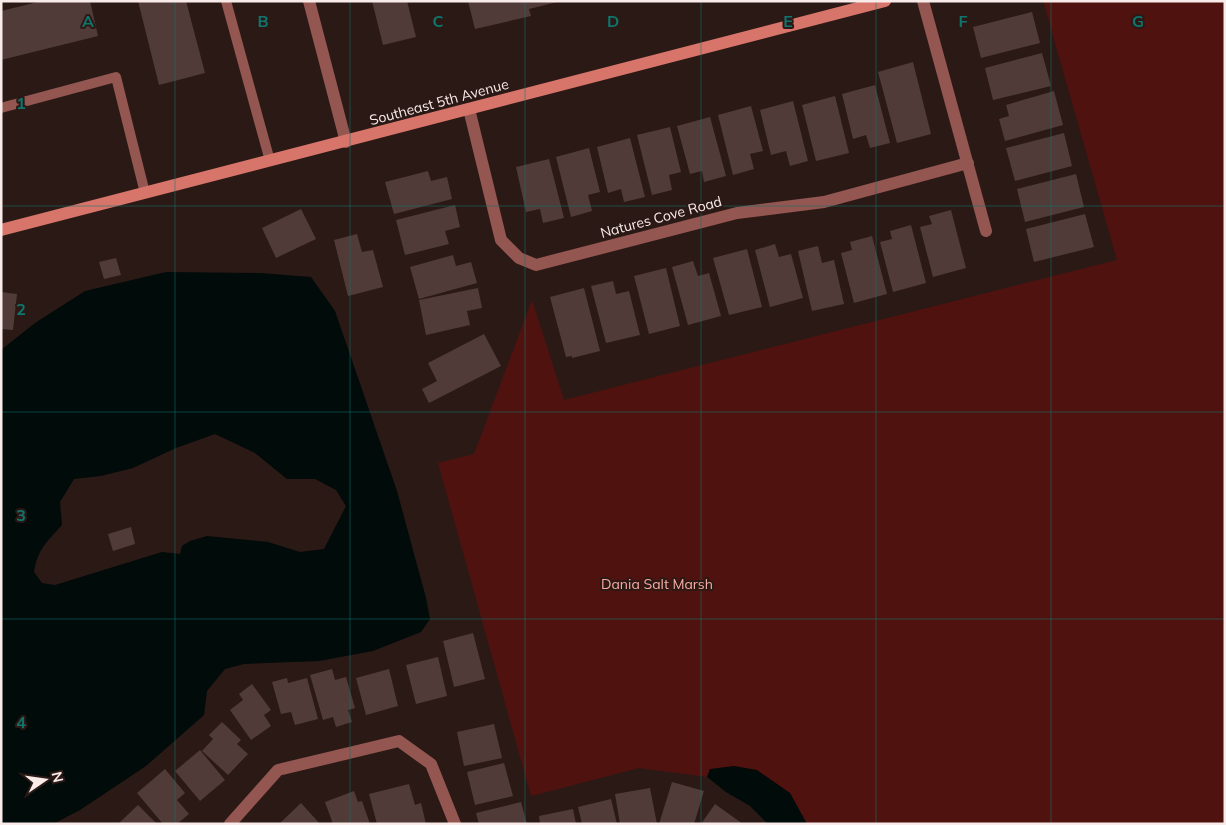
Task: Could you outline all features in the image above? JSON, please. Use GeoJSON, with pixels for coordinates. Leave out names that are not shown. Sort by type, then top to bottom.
{"type":"FeatureCollection","features":[{"type":"Feature","properties":{"kind":"street"},"geometry":{"type":"LineString","coordinates":[[309,1],[346,142]]}},
{"type":"Feature","properties":{"kind":"street","name":"Southeast 5th Avenue"},"geometry":{"type":"LineString","coordinates":[[1,230],[885,1]]}},
{"type":"Feature","properties":{"kind":"street"},"geometry":{"type":"LineString","coordinates":[[923,1],[986,231]]}},
{"type":"Feature","properties":{"kind":"street","name":"Natures Cove Road"},"geometry":{"type":"LineString","coordinates":[[469,109],[502,240],[519,258],[536,265],[736,213],[824,202],[968,163]]}},
{"type":"Feature","properties":{"kind":"street"},"geometry":{"type":"LineString","coordinates":[[230,824],[278,770],[400,741],[431,764],[455,824]]}},
{"type":"Feature","properties":{"kind":"lane"},"geometry":{"type":"LineString","coordinates":[[226,1],[270,161]]}},
{"type":"Feature","properties":{"kind":"lane"},"geometry":{"type":"LineString","coordinates":[[1,108],[116,77],[145,193]]}},
{"type":"Feature","properties":{"kind":"green space","name":"Dania Salt Marsh"},"geometry":{"type":"Polygon","coordinates":[[[1043,1],[1225,1],[1225,824],[807,824],[790,793],[710,769],[707,777],[639,768],[531,796],[438,463],[474,454],[532,300],[564,400],[1117,260],[1043,1]]]}},
{"type":"Feature","properties":{"kind":"shaded area"},"geometry":{"type":"Polygon","coordinates":[[[166,272],[260,273],[311,277],[335,311],[397,491],[430,619],[421,632],[373,651],[319,661],[244,664],[225,669],[207,691],[204,715],[146,766],[80,810],[53,824],[1,824],[1,350],[35,323],[85,291],[166,272]],[[215,434],[176,448],[133,468],[101,476],[74,479],[60,502],[62,525],[41,551],[34,572],[42,583],[55,585],[162,552],[180,554],[182,546],[190,541],[207,536],[268,542],[300,552],[324,549],[346,506],[336,490],[315,479],[287,479],[255,453],[215,434]]]}},
{"type":"Feature","properties":{"kind":"shaded area"},"geometry":{"type":"Polygon","coordinates":[[[734,766],[757,770],[790,793],[807,824],[768,824],[750,806],[726,792],[707,777],[710,769],[734,766]]]}},
{"type":"Feature","properties":{"kind":"building"},"geometry":{"type":"Polygon","coordinates":[[[42,1],[90,1],[98,36],[1,60],[1,11],[42,1]]]}},
{"type":"Feature","properties":{"kind":"building"},"geometry":{"type":"Polygon","coordinates":[[[138,1],[186,1],[205,73],[159,85],[138,1]]]}},
{"type":"Feature","properties":{"kind":"building"},"geometry":{"type":"Polygon","coordinates":[[[372,1],[407,1],[416,37],[383,45],[372,1]]]}},
{"type":"Feature","properties":{"kind":"building"},"geometry":{"type":"Polygon","coordinates":[[[468,1],[557,2],[529,9],[531,16],[475,29],[468,1]]]}},
{"type":"Feature","properties":{"kind":"building"},"geometry":{"type":"Polygon","coordinates":[[[1032,12],[1040,43],[981,58],[973,27],[1032,12]]]}},
{"type":"Feature","properties":{"kind":"building"},"geometry":{"type":"Polygon","coordinates":[[[1042,53],[1051,86],[993,100],[985,68],[1042,53]]]}},
{"type":"Feature","properties":{"kind":"building"},"geometry":{"type":"Polygon","coordinates":[[[913,62],[931,134],[897,143],[878,72],[913,62]]]}},
{"type":"Feature","properties":{"kind":"building"},"geometry":{"type":"Polygon","coordinates":[[[875,85],[890,143],[870,148],[866,135],[853,139],[842,94],[875,85]]]}},
{"type":"Feature","properties":{"kind":"building"},"geometry":{"type":"Polygon","coordinates":[[[1054,91],[1063,125],[1005,141],[999,119],[1009,116],[1006,105],[1054,91]]]}},
{"type":"Feature","properties":{"kind":"building"},"geometry":{"type":"Polygon","coordinates":[[[835,96],[849,153],[816,161],[802,105],[835,96]]]}},
{"type":"Feature","properties":{"kind":"building"},"geometry":{"type":"Polygon","coordinates":[[[793,101],[808,161],[790,166],[786,151],[771,155],[760,110],[793,101]]]}},
{"type":"Feature","properties":{"kind":"building"},"geometry":{"type":"Polygon","coordinates":[[[751,106],[763,151],[750,154],[754,169],[733,175],[718,115],[751,106]]]}},
{"type":"Feature","properties":{"kind":"building"},"geometry":{"type":"Polygon","coordinates":[[[710,117],[726,176],[704,182],[702,171],[690,174],[677,126],[710,117]]]}},
{"type":"Feature","properties":{"kind":"building"},"geometry":{"type":"Polygon","coordinates":[[[670,127],[681,172],[669,175],[672,190],[652,195],[637,135],[670,127]]]}},
{"type":"Feature","properties":{"kind":"building"},"geometry":{"type":"Polygon","coordinates":[[[1064,133],[1072,166],[1015,181],[1006,148],[1064,133]]]}},
{"type":"Feature","properties":{"kind":"building"},"geometry":{"type":"Polygon","coordinates":[[[630,138],[645,197],[624,202],[621,189],[608,193],[597,147],[630,138]]]}},
{"type":"Feature","properties":{"kind":"building"},"geometry":{"type":"Polygon","coordinates":[[[589,148],[600,192],[588,195],[592,211],[571,217],[556,157],[589,148]]]}},
{"type":"Feature","properties":{"kind":"building"},"geometry":{"type":"Polygon","coordinates":[[[549,159],[564,218],[543,223],[540,209],[526,212],[516,167],[549,159]]]}},
{"type":"Feature","properties":{"kind":"building"},"geometry":{"type":"Polygon","coordinates":[[[428,171],[431,181],[447,177],[452,199],[394,214],[385,182],[428,171]]]}},
{"type":"Feature","properties":{"kind":"building"},"geometry":{"type":"Polygon","coordinates":[[[1076,174],[1084,207],[1025,222],[1017,189],[1076,174]]]}},
{"type":"Feature","properties":{"kind":"building"},"geometry":{"type":"Polygon","coordinates":[[[455,205],[460,227],[445,231],[449,244],[405,255],[396,220],[455,205]]]}},
{"type":"Feature","properties":{"kind":"building"},"geometry":{"type":"Polygon","coordinates":[[[301,209],[316,239],[276,258],[262,228],[301,209]]]}},
{"type":"Feature","properties":{"kind":"building"},"geometry":{"type":"Polygon","coordinates":[[[951,210],[966,268],[933,277],[920,227],[932,224],[929,216],[951,210]]]}},
{"type":"Feature","properties":{"kind":"building"},"geometry":{"type":"Polygon","coordinates":[[[1085,214],[1094,247],[1034,262],[1026,229],[1085,214]]]}},
{"type":"Feature","properties":{"kind":"building"},"geometry":{"type":"Polygon","coordinates":[[[911,225],[926,283],[893,292],[880,242],[892,239],[890,231],[911,225]]]}},
{"type":"Feature","properties":{"kind":"building"},"geometry":{"type":"Polygon","coordinates":[[[357,234],[362,252],[373,250],[383,287],[348,296],[334,240],[357,234]]]}},
{"type":"Feature","properties":{"kind":"building"},"geometry":{"type":"Polygon","coordinates":[[[872,236],[887,294],[854,303],[841,253],[852,250],[850,242],[872,236]]]}},
{"type":"Feature","properties":{"kind":"building"},"geometry":{"type":"Polygon","coordinates":[[[775,244],[779,257],[791,254],[803,298],[770,307],[755,250],[775,244]]]}},
{"type":"Feature","properties":{"kind":"building"},"geometry":{"type":"Polygon","coordinates":[[[818,246],[822,263],[834,260],[844,304],[812,311],[798,251],[818,246]]]}},
{"type":"Feature","properties":{"kind":"building"},"geometry":{"type":"Polygon","coordinates":[[[747,249],[762,307],[729,315],[713,258],[747,249]]]}},
{"type":"Feature","properties":{"kind":"building"},"geometry":{"type":"Polygon","coordinates":[[[453,255],[456,266],[471,262],[477,283],[419,299],[410,267],[453,255]]]}},
{"type":"Feature","properties":{"kind":"building"},"geometry":{"type":"Polygon","coordinates":[[[116,258],[121,275],[104,279],[99,262],[116,258]]]}},
{"type":"Feature","properties":{"kind":"building"},"geometry":{"type":"Polygon","coordinates":[[[693,261],[698,276],[709,273],[721,316],[688,325],[672,267],[693,261]]]}},
{"type":"Feature","properties":{"kind":"building"},"geometry":{"type":"Polygon","coordinates":[[[666,268],[680,326],[649,334],[634,276],[666,268]]]}},
{"type":"Feature","properties":{"kind":"building"},"geometry":{"type":"Polygon","coordinates":[[[613,281],[616,294],[629,291],[640,335],[606,343],[591,286],[613,281]]]}},
{"type":"Feature","properties":{"kind":"building"},"geometry":{"type":"Polygon","coordinates":[[[478,288],[482,308],[467,311],[470,325],[426,335],[419,300],[478,288]]]}},
{"type":"Feature","properties":{"kind":"building"},"geometry":{"type":"Polygon","coordinates":[[[584,288],[600,351],[572,358],[572,356],[566,357],[550,297],[584,288]]]}},
{"type":"Feature","properties":{"kind":"building"},"geometry":{"type":"Polygon","coordinates":[[[1,292],[17,294],[13,330],[1,329],[1,292]]]}},
{"type":"Feature","properties":{"kind":"building"},"geometry":{"type":"Polygon","coordinates":[[[484,334],[501,366],[429,403],[422,389],[437,381],[428,363],[484,334]]]}},
{"type":"Feature","properties":{"kind":"building"},"geometry":{"type":"Polygon","coordinates":[[[131,527],[135,544],[113,551],[108,534],[131,527]]]}},
{"type":"Feature","properties":{"kind":"building"},"geometry":{"type":"Polygon","coordinates":[[[473,633],[485,679],[454,687],[443,641],[473,633]]]}},
{"type":"Feature","properties":{"kind":"building"},"geometry":{"type":"Polygon","coordinates":[[[438,657],[447,696],[416,704],[406,665],[438,657]]]}},
{"type":"Feature","properties":{"kind":"building"},"geometry":{"type":"Polygon","coordinates":[[[332,669],[335,680],[346,677],[355,708],[348,710],[352,722],[336,727],[333,717],[323,720],[310,675],[332,669]]]}},
{"type":"Feature","properties":{"kind":"building"},"geometry":{"type":"Polygon","coordinates":[[[389,669],[398,706],[366,715],[356,678],[389,669]]]}},
{"type":"Feature","properties":{"kind":"building"},"geometry":{"type":"Polygon","coordinates":[[[287,678],[288,683],[307,678],[318,719],[295,725],[291,712],[281,714],[272,682],[287,678]]]}},
{"type":"Feature","properties":{"kind":"building"},"geometry":{"type":"Polygon","coordinates":[[[252,684],[271,710],[264,715],[271,726],[251,740],[230,710],[243,700],[239,694],[252,684]]]}},
{"type":"Feature","properties":{"kind":"building"},"geometry":{"type":"Polygon","coordinates":[[[222,722],[241,740],[237,744],[248,754],[228,775],[202,751],[213,739],[209,735],[222,722]]]}},
{"type":"Feature","properties":{"kind":"building"},"geometry":{"type":"Polygon","coordinates":[[[494,724],[502,758],[464,766],[457,732],[494,724]]]}},
{"type":"Feature","properties":{"kind":"building"},"geometry":{"type":"Polygon","coordinates":[[[200,750],[225,780],[200,801],[175,771],[200,750]]]}},
{"type":"Feature","properties":{"kind":"building"},"geometry":{"type":"Polygon","coordinates":[[[504,763],[513,796],[475,805],[467,772],[504,763]]]}},
{"type":"Feature","properties":{"kind":"building"},"geometry":{"type":"Polygon","coordinates":[[[165,769],[185,793],[177,800],[189,814],[177,824],[163,824],[137,793],[165,769]]]}},
{"type":"Feature","properties":{"kind":"building"},"geometry":{"type":"Polygon","coordinates":[[[672,782],[704,791],[694,824],[659,824],[672,782]]]}},
{"type":"Feature","properties":{"kind":"building"},"geometry":{"type":"Polygon","coordinates":[[[409,784],[415,805],[421,803],[426,824],[377,824],[369,794],[409,784]]]}},
{"type":"Feature","properties":{"kind":"building"},"geometry":{"type":"Polygon","coordinates":[[[650,788],[657,824],[620,824],[615,794],[650,788]]]}},
{"type":"Feature","properties":{"kind":"building"},"geometry":{"type":"Polygon","coordinates":[[[354,791],[358,802],[362,801],[370,824],[333,824],[325,802],[354,791]]]}},
{"type":"Feature","properties":{"kind":"building"},"geometry":{"type":"Polygon","coordinates":[[[611,799],[617,824],[582,824],[578,807],[611,799]]]}},
{"type":"Feature","properties":{"kind":"building"},"geometry":{"type":"Polygon","coordinates":[[[521,802],[527,824],[479,824],[476,813],[521,802]]]}},
{"type":"Feature","properties":{"kind":"building"},"geometry":{"type":"Polygon","coordinates":[[[301,803],[320,824],[279,824],[301,803]]]}},
{"type":"Feature","properties":{"kind":"building"},"geometry":{"type":"Polygon","coordinates":[[[715,804],[743,824],[701,824],[715,804]]]}},
{"type":"Feature","properties":{"kind":"building"},"geometry":{"type":"Polygon","coordinates":[[[138,805],[157,824],[118,824],[138,805]]]}},
{"type":"Feature","properties":{"kind":"building"},"geometry":{"type":"Polygon","coordinates":[[[573,809],[576,824],[540,824],[539,816],[573,809]]]}}]}
